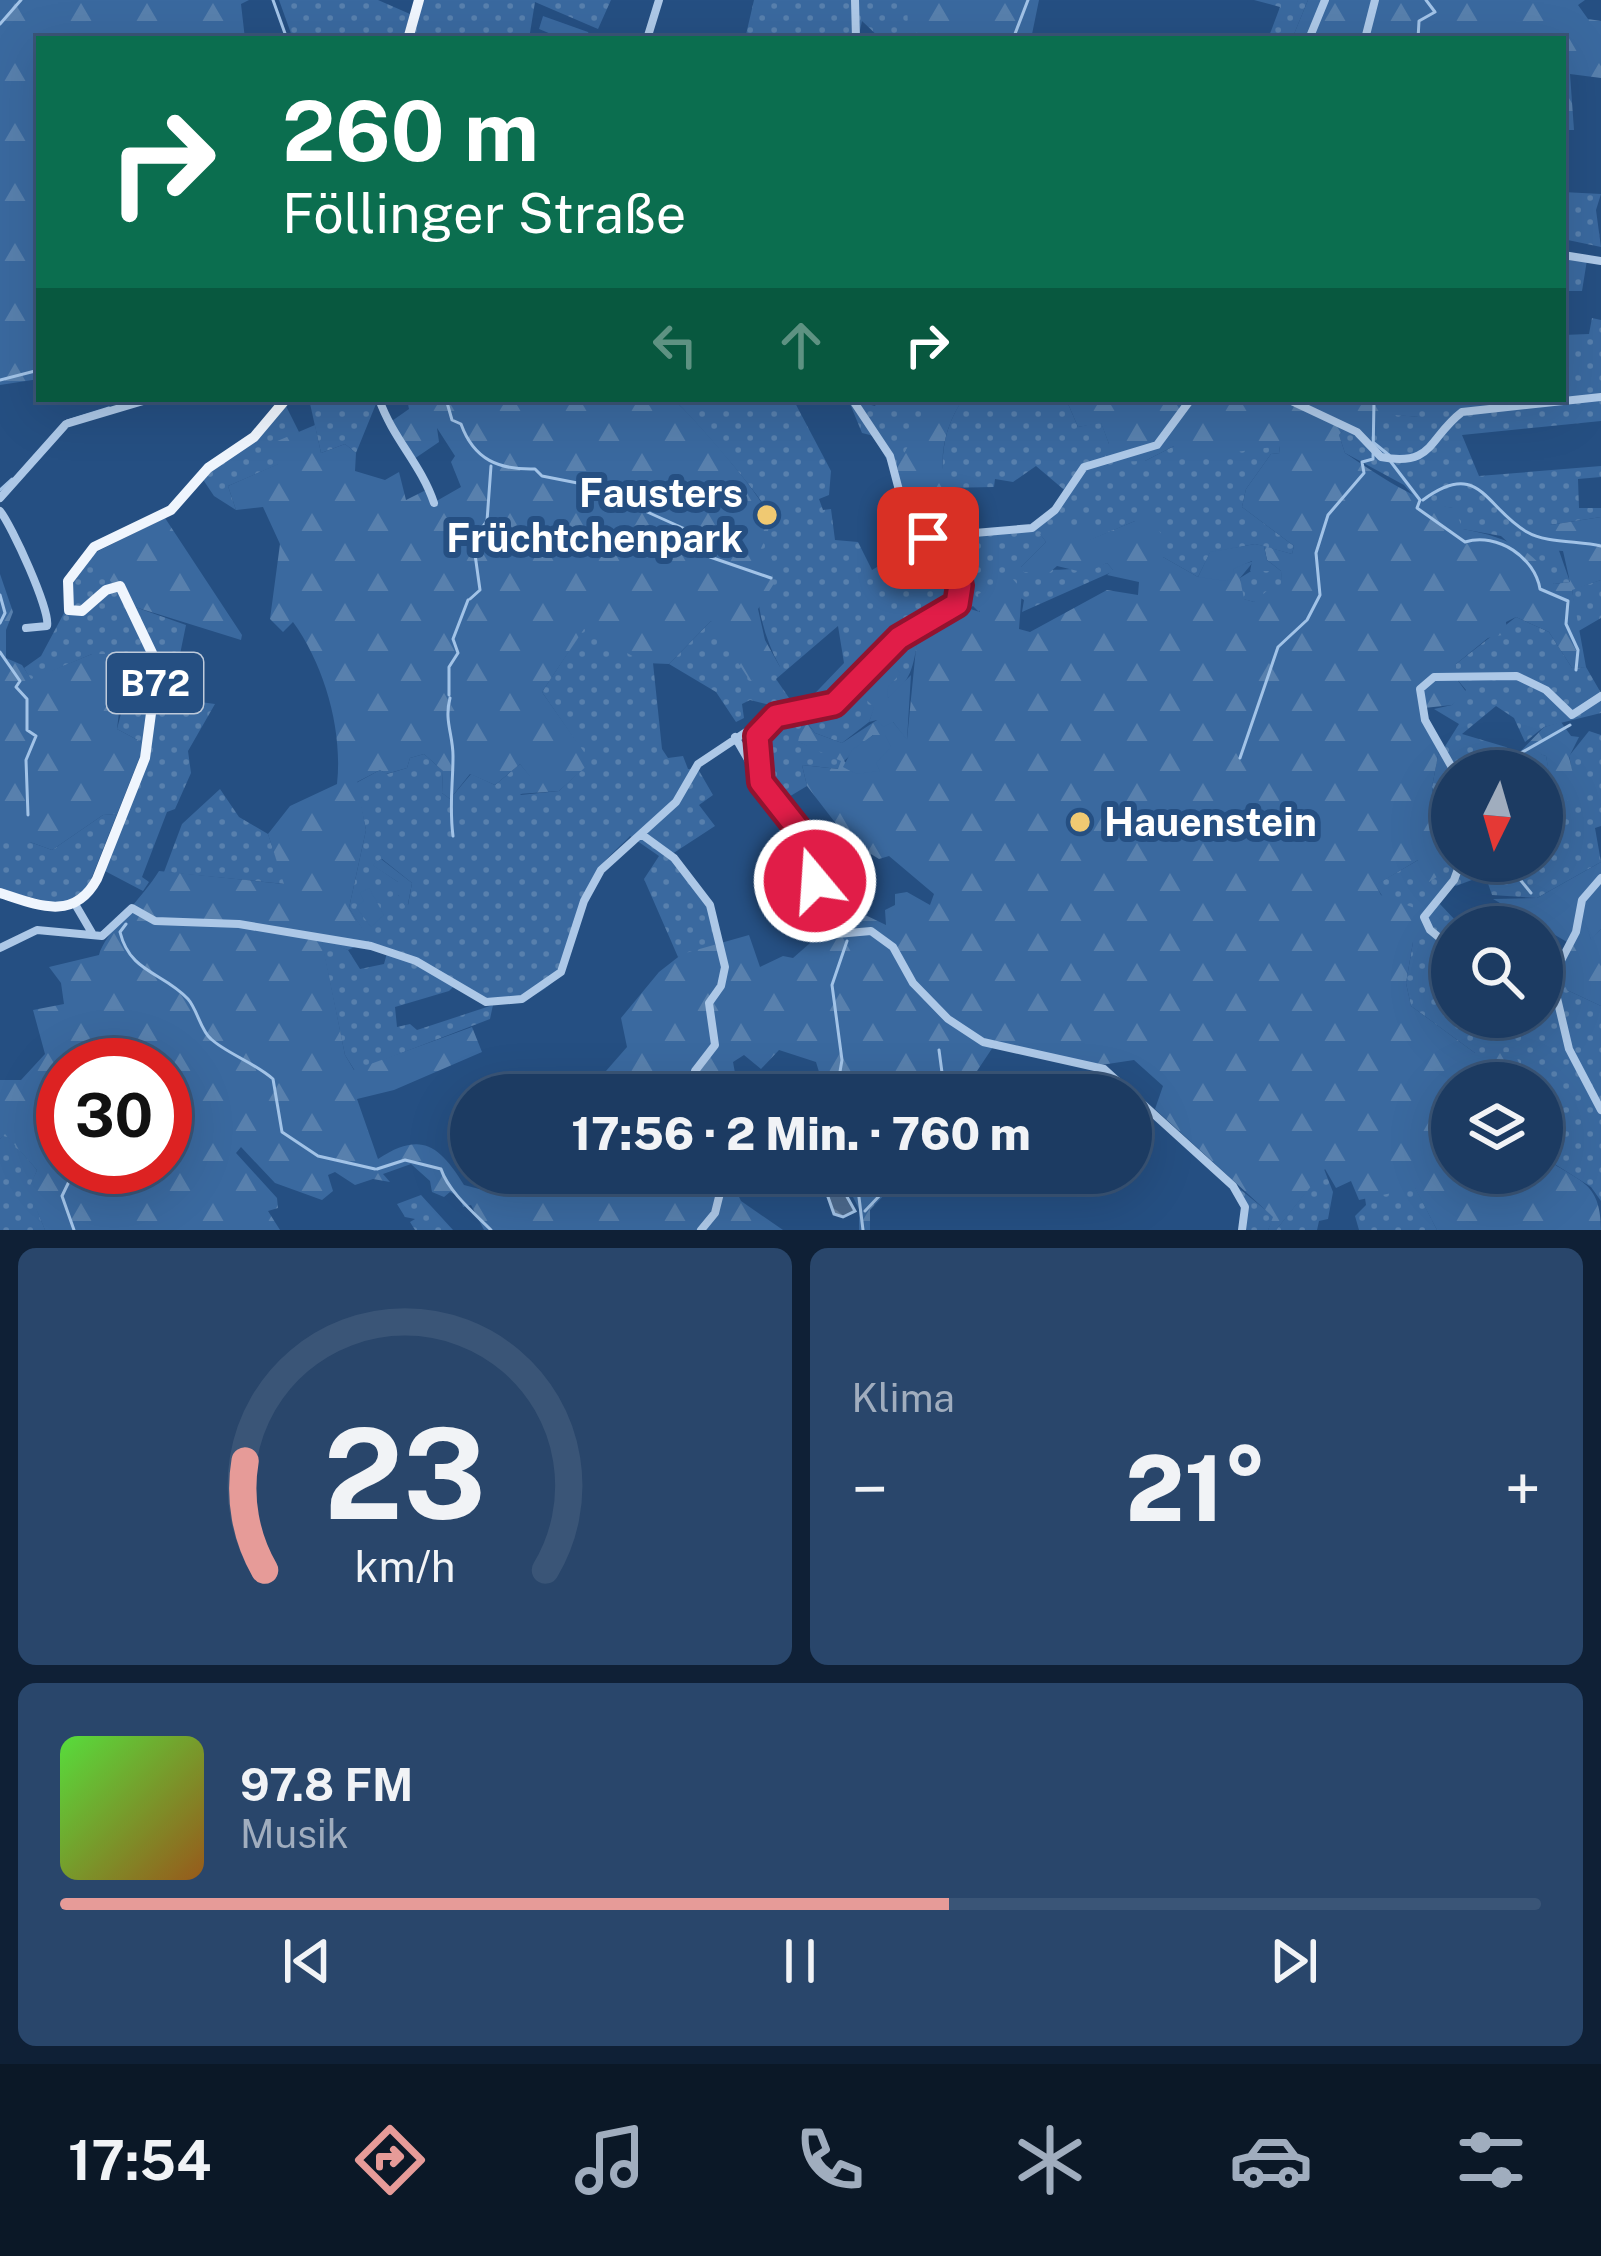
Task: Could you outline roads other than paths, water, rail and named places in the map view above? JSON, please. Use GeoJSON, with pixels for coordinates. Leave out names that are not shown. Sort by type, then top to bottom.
{"type":"FeatureCollection","features":[{"type":"Feature","properties":{"kind":"main road"},"geometry":{"type":"LineString","coordinates":[[409,36],[419,0]]}},
{"type":"Feature","properties":{"kind":"main road","name":"B72"},"geometry":{"type":"LineString","coordinates":[[75,904],[94,885],[145,758],[156,671],[123,588],[110,587],[74,613],[65,601],[68,581],[99,543],[170,510],[208,468],[254,437],[283,402]]}},
{"type":"Feature","properties":{"kind":"main road"},"geometry":{"type":"LineString","coordinates":[[0,893],[48,908],[75,904]]}},
{"type":"Feature","properties":{"kind":"street"},"geometry":{"type":"LineString","coordinates":[[648,36],[659,0]]}},
{"type":"Feature","properties":{"kind":"street"},"geometry":{"type":"LineString","coordinates":[[855,0],[856,36]]}},
{"type":"Feature","properties":{"kind":"street"},"geometry":{"type":"LineString","coordinates":[[1310,36],[1325,0]]}},
{"type":"Feature","properties":{"kind":"street"},"geometry":{"type":"LineString","coordinates":[[1365,36],[1375,0]]}},
{"type":"Feature","properties":{"kind":"street"},"geometry":{"type":"LineString","coordinates":[[1566,255],[1601,261]]}},
{"type":"Feature","properties":{"kind":"street"},"geometry":{"type":"LineString","coordinates":[[1566,401],[1601,397]]}},
{"type":"Feature","properties":{"kind":"street"},"geometry":{"type":"LineString","coordinates":[[0,498],[66,424],[140,402]]}},
{"type":"Feature","properties":{"kind":"street"},"geometry":{"type":"LineString","coordinates":[[380,402],[391,433],[425,476],[434,503]]}},
{"type":"Feature","properties":{"kind":"street"},"geometry":{"type":"LineString","coordinates":[[0,948],[38,929],[107,934],[132,908],[155,921],[239,924],[371,946],[416,961],[486,1002],[506,1003],[537,992],[561,972],[596,878],[684,792],[698,764],[767,720],[834,704],[899,638],[957,604],[960,585],[905,513],[890,456],[854,402]]}},
{"type":"Feature","properties":{"kind":"street"},"geometry":{"type":"LineString","coordinates":[[928,538],[1032,528],[1055,510],[1084,467],[1157,445],[1188,402]]}},
{"type":"Feature","properties":{"kind":"street"},"geometry":{"type":"LineString","coordinates":[[1294,402],[1340,422],[1388,459],[1420,458],[1462,412],[1555,402]]}},
{"type":"Feature","properties":{"kind":"street"},"geometry":{"type":"LineString","coordinates":[[0,511],[14,532],[15,548],[40,586],[49,615],[46,626],[26,628]]}},
{"type":"Feature","properties":{"kind":"street"},"geometry":{"type":"LineString","coordinates":[[1442,750],[1425,720],[1420,689],[1434,677],[1517,676],[1546,690],[1572,715],[1601,696]]}},
{"type":"Feature","properties":{"kind":"street"},"geometry":{"type":"LineString","coordinates":[[760,777],[755,743],[767,720]]}},
{"type":"Feature","properties":{"kind":"street"},"geometry":{"type":"LineString","coordinates":[[735,737],[821,858],[815,881],[790,913],[798,929],[814,936],[864,929],[881,937],[929,1002],[972,1036],[1104,1069],[1233,1186],[1246,1211],[1242,1230]]}},
{"type":"Feature","properties":{"kind":"street"},"geometry":{"type":"LineString","coordinates":[[641,834],[674,858],[705,894],[723,952],[724,980],[709,1003],[715,1045],[696,1074]]}},
{"type":"Feature","properties":{"kind":"street"},"geometry":{"type":"LineString","coordinates":[[1563,955],[1576,932],[1582,900],[1601,878]]}},
{"type":"Feature","properties":{"kind":"street"},"geometry":{"type":"LineString","coordinates":[[1433,906],[1452,882]]}},
{"type":"Feature","properties":{"kind":"street"},"geometry":{"type":"LineString","coordinates":[[75,904],[93,936]]}},
{"type":"Feature","properties":{"kind":"street"},"geometry":{"type":"LineString","coordinates":[[1563,1024],[1569,1049],[1601,1110]]}},
{"type":"Feature","properties":{"kind":"street"},"geometry":{"type":"LineString","coordinates":[[701,1230],[715,1213],[720,1194]]}},
{"type":"Feature","properties":{"kind":"water"},"geometry":{"type":"Polygon","coordinates":[[[827,1194],[846,1194],[855,1211],[843,1217],[834,1214],[827,1194]]]}},
{"type":"Feature","properties":{"kind":"waterway"},"geometry":{"type":"LineString","coordinates":[[0,24],[21,0]]}},
{"type":"Feature","properties":{"kind":"waterway"},"geometry":{"type":"LineString","coordinates":[[273,0],[286,36]]}},
{"type":"Feature","properties":{"kind":"waterway"},"geometry":{"type":"LineString","coordinates":[[1014,36],[1028,0]]}},
{"type":"Feature","properties":{"kind":"waterway"},"geometry":{"type":"LineString","coordinates":[[1418,36],[1419,21],[1435,12],[1426,0]]}},
{"type":"Feature","properties":{"kind":"waterway"},"geometry":{"type":"LineString","coordinates":[[0,380],[36,371]]}},
{"type":"Feature","properties":{"kind":"waterway"},"geometry":{"type":"LineString","coordinates":[[447,402],[452,420],[461,424],[473,446],[489,460],[618,491],[641,505]]}},
{"type":"Feature","properties":{"kind":"waterway"},"geometry":{"type":"LineString","coordinates":[[1240,758],[1278,647],[1307,620],[1320,595],[1316,553],[1328,515],[1364,473],[1362,462],[1373,459],[1374,402]]}},
{"type":"Feature","properties":{"kind":"waterway"},"geometry":{"type":"LineString","coordinates":[[67,421],[109,408]]}},
{"type":"Feature","properties":{"kind":"waterway"},"geometry":{"type":"LineString","coordinates":[[1374,443],[1389,455]]}},
{"type":"Feature","properties":{"kind":"waterway"},"geometry":{"type":"LineString","coordinates":[[1391,462],[1420,500],[1417,508],[1465,542],[1490,541],[1513,550],[1531,567],[1540,589],[1568,601],[1566,624],[1578,650],[1576,670]]}},
{"type":"Feature","properties":{"kind":"waterway"},"geometry":{"type":"LineString","coordinates":[[470,599],[480,590],[473,540],[487,521],[491,466]]}},
{"type":"Feature","properties":{"kind":"waterway"},"geometry":{"type":"LineString","coordinates":[[0,490],[12,479]]}},
{"type":"Feature","properties":{"kind":"waterway"},"geometry":{"type":"LineString","coordinates":[[1423,500],[1442,488],[1470,485],[1534,536],[1601,546]]}},
{"type":"Feature","properties":{"kind":"waterway"},"geometry":{"type":"LineString","coordinates":[[645,511],[685,529],[710,557],[771,578]]}},
{"type":"Feature","properties":{"kind":"waterway"},"geometry":{"type":"LineString","coordinates":[[0,595],[5,613],[0,623]]}},
{"type":"Feature","properties":{"kind":"waterway"},"geometry":{"type":"LineString","coordinates":[[449,695],[449,667],[458,653],[453,639],[468,600]]}},
{"type":"Feature","properties":{"kind":"waterway"},"geometry":{"type":"LineString","coordinates":[[0,652],[20,681],[16,687],[27,699],[27,730],[36,736],[26,760],[28,815]]}},
{"type":"Feature","properties":{"kind":"waterway"},"geometry":{"type":"LineString","coordinates":[[450,698],[453,836]]}},
{"type":"Feature","properties":{"kind":"waterway"},"geometry":{"type":"LineString","coordinates":[[1526,750],[1570,725]]}},
{"type":"Feature","properties":{"kind":"waterway"},"geometry":{"type":"LineString","coordinates":[[1522,882],[1531,893]]}},
{"type":"Feature","properties":{"kind":"waterway"},"geometry":{"type":"LineString","coordinates":[[126,924],[120,932],[131,956],[188,999],[211,1039],[273,1079],[282,1132],[318,1156],[375,1169]]}},
{"type":"Feature","properties":{"kind":"waterway"},"geometry":{"type":"LineString","coordinates":[[840,1074],[832,985],[847,941]]}},
{"type":"Feature","properties":{"kind":"waterway"},"geometry":{"type":"LineString","coordinates":[[939,1050],[942,1074]]}},
{"type":"Feature","properties":{"kind":"waterway"},"geometry":{"type":"LineString","coordinates":[[377,1169],[405,1160],[441,1169],[455,1193],[491,1230]]}},
{"type":"Feature","properties":{"kind":"waterway"},"geometry":{"type":"LineString","coordinates":[[63,1194],[74,1230]]}},
{"type":"Feature","properties":{"kind":"waterway"},"geometry":{"type":"LineString","coordinates":[[859,1194],[863,1230]]}},
{"type":"Feature","properties":{"kind":"waterway"},"geometry":{"type":"LineString","coordinates":[[865,1211],[881,1194]]}},
{"type":"Feature","properties":{"kind":"place","name":"Fausters Früchtchenpark"},"geometry":{"type":"Point","coordinates":[767,515]}},
{"type":"Feature","properties":{"kind":"place","name":"Hauenstein"},"geometry":{"type":"Point","coordinates":[1080,822]}}]}
